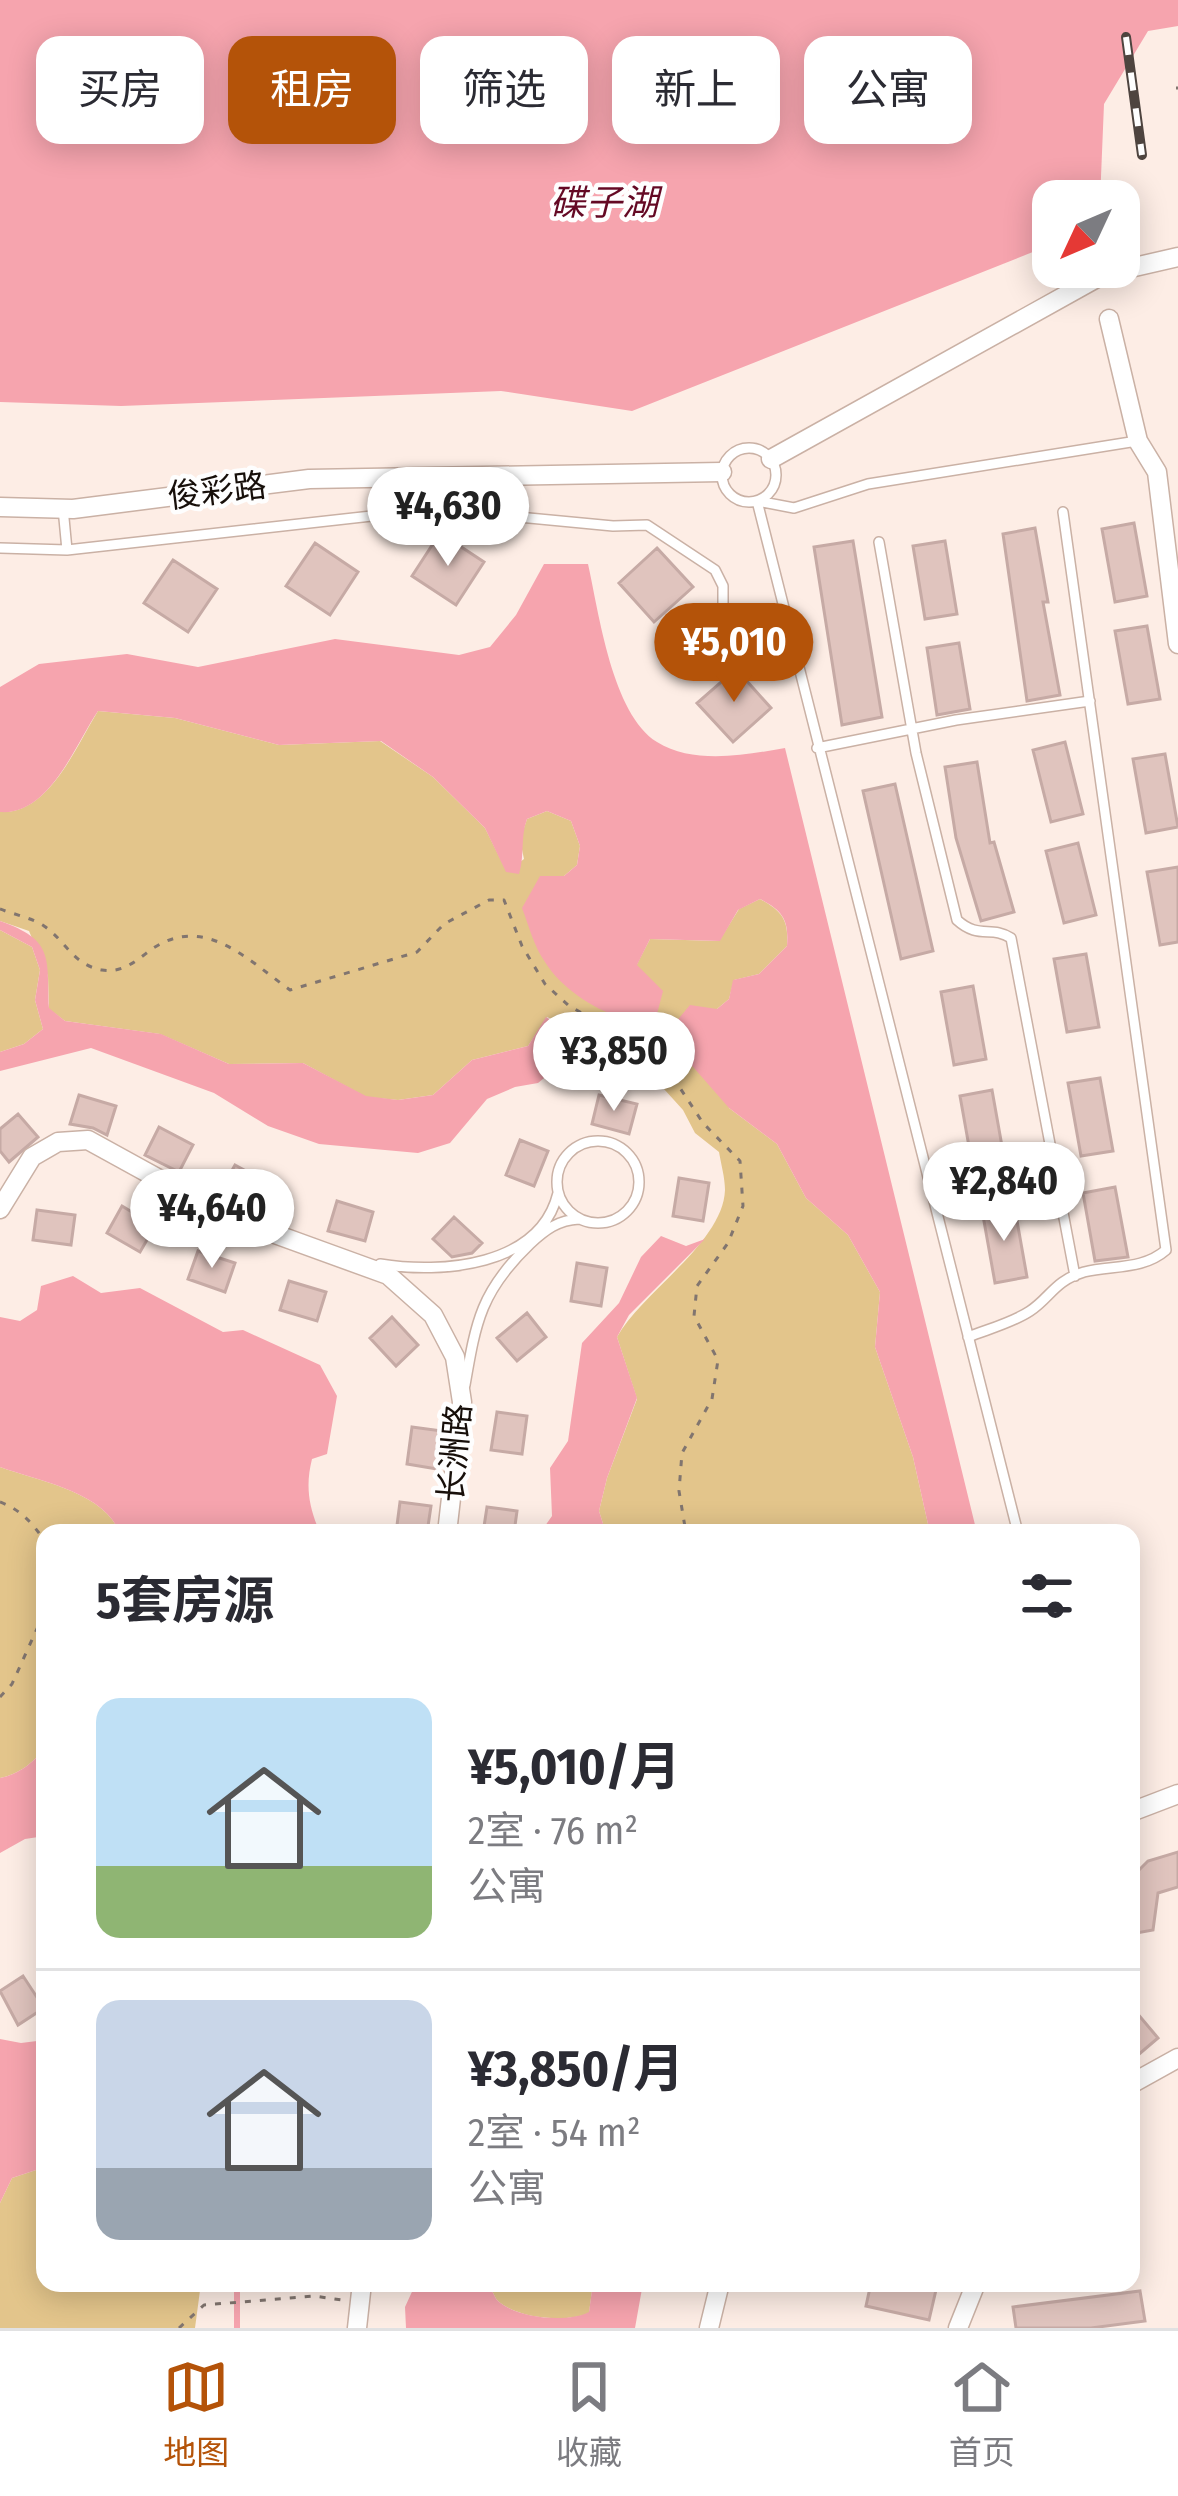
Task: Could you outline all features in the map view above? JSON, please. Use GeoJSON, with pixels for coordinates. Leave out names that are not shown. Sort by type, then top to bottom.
{"type":"FeatureCollection","features":[{"type":"Feature","properties":{"kind":"street","name":"俊彩路"},"geometry":{"type":"LineString","coordinates":[[771,459],[1104,274],[1178,257]]}},
{"type":"Feature","properties":{"kind":"street"},"geometry":{"type":"LineString","coordinates":[[1109,319],[1138,441],[1157,472],[1178,644]]}},
{"type":"Feature","properties":{"kind":"street","name":"俊彩路"},"geometry":{"type":"LineString","coordinates":[[0,507],[62,508],[309,479],[722,472]]}},
{"type":"Feature","properties":{"kind":"street","name":"长洲路"},"geometry":{"type":"LineString","coordinates":[[0,1209],[32,1157],[58,1142],[88,1140],[228,1217],[388,1275],[433,1315],[455,1357],[462,1402],[448,1524]]}},
{"type":"Feature","properties":{"kind":"street"},"geometry":{"type":"LineString","coordinates":[[1140,1809],[1178,1794]]}},
{"type":"Feature","properties":{"kind":"street"},"geometry":{"type":"LineString","coordinates":[[1140,2079],[1178,2058]]}},
{"type":"Feature","properties":{"kind":"street"},"geometry":{"type":"LineString","coordinates":[[709,2328],[718,2292]]}},
{"type":"Feature","properties":{"kind":"street"},"geometry":{"type":"LineString","coordinates":[[958,2328],[972,2292]]}},
{"type":"Feature","properties":{"kind":"street"},"geometry":{"type":"LineString","coordinates":[[357,2328],[362,2293]]}},
{"type":"Feature","properties":{"kind":"lane"},"geometry":{"type":"LineString","coordinates":[[722,472],[732,495],[794,508],[868,484],[1138,441]]}},
{"type":"Feature","properties":{"kind":"lane","name":"俊彩路"},"geometry":{"type":"LineString","coordinates":[[722,472],[738,450],[756,448],[771,459]]}},
{"type":"Feature","properties":{"kind":"lane"},"geometry":{"type":"LineString","coordinates":[[757,501],[775,484],[771,459]]}},
{"type":"Feature","properties":{"kind":"lane"},"geometry":{"type":"LineString","coordinates":[[757,501],[1016,1524]]}},
{"type":"Feature","properties":{"kind":"lane"},"geometry":{"type":"LineString","coordinates":[[62,508],[68,550]]}},
{"type":"Feature","properties":{"kind":"lane"},"geometry":{"type":"LineString","coordinates":[[0,548],[68,550],[434,509],[647,525],[715,570],[723,586],[723,608],[737,622],[786,619]]}},
{"type":"Feature","properties":{"kind":"lane"},"geometry":{"type":"LineString","coordinates":[[968,1337],[1033,1310],[1050,1289],[1075,1276],[1147,1263],[1166,1250],[1063,512]]}},
{"type":"Feature","properties":{"kind":"lane"},"geometry":{"type":"LineString","coordinates":[[879,542],[912,729],[957,920],[970,932],[1003,933],[1011,938],[1075,1276]]}},
{"type":"Feature","properties":{"kind":"lane"},"geometry":{"type":"LineString","coordinates":[[818,748],[1090,701]]}},
{"type":"Feature","properties":{"kind":"lane"},"geometry":{"type":"LineString","coordinates":[[343,1258],[411,1269],[453,1269],[486,1260],[512,1248],[553,1211],[559,1166],[566,1154],[584,1142],[607,1141],[625,1150],[636,1166],[639,1184],[630,1209],[613,1221],[564,1220],[544,1231],[489,1289],[478,1314],[462,1402]]}},
{"type":"Feature","properties":{"kind":"lane"},"geometry":{"type":"LineString","coordinates":[[557,1193],[581,1219]]}},
{"type":"Feature","properties":{"kind":"path"},"geometry":{"type":"LineString","coordinates":[[0,909],[44,926],[83,965],[95,969],[107,972],[129,967],[180,933],[208,937],[290,990],[417,952],[445,924],[489,900],[504,900],[521,946],[545,984],[568,1006],[661,1060],[703,1123],[740,1161],[743,1206],[728,1243],[697,1286],[694,1316],[718,1360],[712,1399],[682,1453],[679,1492],[684,1524]]}},
{"type":"Feature","properties":{"kind":"path"},"geometry":{"type":"LineString","coordinates":[[0,1502],[16,1508],[36,1528]]}},
{"type":"Feature","properties":{"kind":"path"},"geometry":{"type":"LineString","coordinates":[[0,1697],[12,1684],[36,1631]]}},
{"type":"Feature","properties":{"kind":"path"},"geometry":{"type":"LineString","coordinates":[[179,2328],[204,2305],[362,2293]]}},
{"type":"Feature","properties":{"kind":"shaded area"},"geometry":{"type":"Polygon","coordinates":[[[98,711],[175,718],[279,745],[380,741],[433,777],[485,828],[507,872],[524,859],[520,840],[527,819],[547,811],[571,821],[580,846],[577,865],[564,876],[637,964],[650,939],[719,941],[739,909],[760,899],[779,912],[787,929],[787,946],[759,974],[734,980],[729,999],[717,1009],[729,1108],[777,1144],[806,1198],[848,1235],[880,1292],[875,1347],[913,1457],[928,1524],[603,1524],[599,1511],[607,1478],[637,1399],[617,1337],[711,1229],[725,1190],[719,1152],[695,1133],[683,1110],[635,1057],[547,1017],[528,1046],[472,1060],[433,1095],[398,1100],[366,1097],[303,1063],[229,1064],[160,1034],[65,1021],[49,1009],[48,976],[29,931],[0,921],[0,812],[33,802],[70,759],[98,711]]]}},
{"type":"Feature","properties":{"kind":"shaded area"},"geometry":{"type":"Polygon","coordinates":[[[0,930],[32,947],[40,970],[35,1000],[43,1029],[24,1044],[0,1052],[0,930]]]}},
{"type":"Feature","properties":{"kind":"shaded area"},"geometry":{"type":"Polygon","coordinates":[[[0,1467],[85,1497],[115,1524],[36,1524],[36,1758],[0,1778],[0,1467]]]}},
{"type":"Feature","properties":{"kind":"shaded area"},"geometry":{"type":"Polygon","coordinates":[[[36,2170],[36,2292],[200,2292],[195,2328],[0,2328],[0,2203],[12,2178],[36,2170]]]}},
{"type":"Feature","properties":{"kind":"shaded area"},"geometry":{"type":"Polygon","coordinates":[[[493,2292],[592,2292],[589,2313],[580,2316],[529,2315],[497,2300],[493,2292]]]}},
{"type":"Feature","properties":{"kind":"water","name":"碟子湖"},"geometry":{"type":"Polygon","coordinates":[[[0,0],[1178,0],[1178,26],[1148,31],[1104,104],[1101,180],[1032,180],[1032,252],[632,411],[501,391],[121,406],[0,402],[0,0]]]}},
{"type":"Feature","properties":{"kind":"water"},"geometry":{"type":"Polygon","coordinates":[[[544,564],[588,564],[618,686],[642,728],[657,742],[687,754],[737,755],[785,748],[975,1524],[928,1524],[913,1457],[875,1347],[880,1292],[848,1235],[806,1198],[777,1144],[729,1108],[673,1044],[675,1023],[690,1005],[717,1009],[729,999],[733,980],[759,974],[787,946],[783,917],[774,908],[760,899],[738,910],[720,941],[650,939],[637,965],[663,991],[657,1014],[641,1024],[601,1009],[553,974],[522,908],[540,876],[564,876],[577,865],[580,846],[571,821],[547,811],[527,819],[519,874],[506,872],[485,828],[433,777],[381,741],[279,745],[175,718],[98,711],[46,791],[33,803],[0,812],[0,687],[39,664],[127,654],[198,667],[335,639],[459,655],[490,647],[516,615],[544,564]]]}},
{"type":"Feature","properties":{"kind":"water"},"geometry":{"type":"Polygon","coordinates":[[[0,921],[39,943],[47,963],[49,1008],[65,1021],[161,1034],[229,1064],[303,1063],[366,1096],[398,1100],[433,1095],[472,1060],[528,1046],[546,1017],[555,1023],[549,1074],[538,1083],[487,1099],[450,1143],[418,1153],[319,1144],[268,1126],[214,1093],[91,1048],[0,1071],[0,1052],[24,1044],[43,1029],[35,1000],[40,970],[32,947],[0,930],[0,921]]]}},
{"type":"Feature","properties":{"kind":"water"},"geometry":{"type":"Polygon","coordinates":[[[661,1236],[686,1246],[705,1239],[629,1315],[617,1337],[637,1398],[607,1478],[599,1511],[603,1524],[546,1524],[552,1516],[550,1468],[568,1441],[582,1343],[619,1303],[641,1257],[661,1236]]]}},
{"type":"Feature","properties":{"kind":"water"},"geometry":{"type":"Polygon","coordinates":[[[73,1276],[101,1293],[140,1288],[223,1332],[243,1330],[320,1365],[337,1396],[327,1454],[312,1459],[310,1469],[309,1497],[317,1524],[115,1524],[85,1497],[0,1467],[0,1317],[20,1321],[37,1310],[41,1286],[73,1276]]]}},
{"type":"Feature","properties":{"kind":"water"},"geometry":{"type":"Polygon","coordinates":[[[36,1758],[36,1837],[0,1853],[0,1778],[36,1758]]]}},
{"type":"Feature","properties":{"kind":"water"},"geometry":{"type":"Polygon","coordinates":[[[0,2039],[36,2041],[36,2170],[12,2178],[0,2203],[0,2039]]]}},
{"type":"Feature","properties":{"kind":"water"},"geometry":{"type":"Polygon","coordinates":[[[412,2292],[493,2292],[516,2311],[556,2318],[589,2312],[592,2292],[641,2292],[635,2328],[406,2328],[405,2307],[412,2292]]]}},
{"type":"Feature","properties":{"kind":"building"},"geometry":{"type":"Polygon","coordinates":[[[1134,523],[1147,596],[1115,602],[1102,529],[1134,523]]]}},
{"type":"Feature","properties":{"kind":"building"},"geometry":{"type":"Polygon","coordinates":[[[1035,528],[1060,695],[1027,701],[1003,534],[1035,528]]]}},
{"type":"Feature","properties":{"kind":"building"},"geometry":{"type":"Polygon","coordinates":[[[440,533],[484,562],[456,605],[412,576],[440,533]]]}},
{"type":"Feature","properties":{"kind":"building"},"geometry":{"type":"Polygon","coordinates":[[[853,541],[882,717],[842,725],[814,547],[853,541]]]}},
{"type":"Feature","properties":{"kind":"building"},"geometry":{"type":"Polygon","coordinates":[[[945,541],[957,614],[925,619],[913,546],[945,541]]]}},
{"type":"Feature","properties":{"kind":"building"},"geometry":{"type":"Polygon","coordinates":[[[315,543],[358,572],[330,615],[286,586],[315,543]]]}},
{"type":"Feature","properties":{"kind":"building"},"geometry":{"type":"Polygon","coordinates":[[[657,548],[693,587],[654,622],[619,583],[657,548]]]}},
{"type":"Feature","properties":{"kind":"building"},"geometry":{"type":"Polygon","coordinates":[[[173,560],[217,589],[188,632],[144,603],[173,560]]]}},
{"type":"Feature","properties":{"kind":"building"},"geometry":{"type":"Polygon","coordinates":[[[1147,626],[1160,699],[1128,704],[1115,631],[1147,626]]]}},
{"type":"Feature","properties":{"kind":"building"},"geometry":{"type":"Polygon","coordinates":[[[959,643],[970,709],[937,715],[927,648],[959,643]]]}},
{"type":"Feature","properties":{"kind":"building"},"geometry":{"type":"Polygon","coordinates":[[[736,669],[771,708],[733,742],[697,703],[736,669]]]}},
{"type":"Feature","properties":{"kind":"building"},"geometry":{"type":"Polygon","coordinates":[[[1065,742],[1083,814],[1051,822],[1033,750],[1065,742]]]}},
{"type":"Feature","properties":{"kind":"building"},"geometry":{"type":"Polygon","coordinates":[[[1165,754],[1178,827],[1146,833],[1133,759],[1165,754]]]}},
{"type":"Feature","properties":{"kind":"building"},"geometry":{"type":"Polygon","coordinates":[[[977,762],[990,843],[994,842],[1014,912],[981,921],[956,838],[945,767],[977,762]]]}},
{"type":"Feature","properties":{"kind":"building"},"geometry":{"type":"Polygon","coordinates":[[[895,784],[933,951],[901,959],[863,791],[895,784]]]}},
{"type":"Feature","properties":{"kind":"building"},"geometry":{"type":"Polygon","coordinates":[[[1078,843],[1096,915],[1064,923],[1046,851],[1078,843]]]}},
{"type":"Feature","properties":{"kind":"building"},"geometry":{"type":"Polygon","coordinates":[[[1178,867],[1178,942],[1160,945],[1147,872],[1178,867]]]}},
{"type":"Feature","properties":{"kind":"building"},"geometry":{"type":"Polygon","coordinates":[[[1086,954],[1099,1027],[1067,1032],[1054,959],[1086,954]]]}},
{"type":"Feature","properties":{"kind":"building"},"geometry":{"type":"Polygon","coordinates":[[[973,986],[986,1059],[954,1065],[941,992],[973,986]]]}},
{"type":"Feature","properties":{"kind":"building"},"geometry":{"type":"Polygon","coordinates":[[[1100,1078],[1113,1151],[1081,1156],[1068,1083],[1100,1078]]]}},
{"type":"Feature","properties":{"kind":"building"},"geometry":{"type":"Polygon","coordinates":[[[992,1090],[1005,1163],[973,1169],[960,1096],[992,1090]]]}},
{"type":"Feature","properties":{"kind":"building"},"geometry":{"type":"Polygon","coordinates":[[[79,1095],[116,1106],[107,1135],[70,1124],[79,1095]]]}},
{"type":"Feature","properties":{"kind":"building"},"geometry":{"type":"Polygon","coordinates":[[[599,1095],[637,1104],[629,1134],[592,1124],[599,1095]]]}},
{"type":"Feature","properties":{"kind":"building"},"geometry":{"type":"Polygon","coordinates":[[[18,1114],[38,1137],[9,1162],[0,1151],[0,1129],[18,1114]]]}},
{"type":"Feature","properties":{"kind":"building"},"geometry":{"type":"Polygon","coordinates":[[[159,1127],[193,1145],[179,1172],[145,1155],[159,1127]]]}},
{"type":"Feature","properties":{"kind":"building"},"geometry":{"type":"Polygon","coordinates":[[[520,1140],[548,1151],[534,1186],[506,1175],[520,1140]]]}},
{"type":"Feature","properties":{"kind":"building"},"geometry":{"type":"Polygon","coordinates":[[[235,1165],[268,1183],[254,1210],[220,1192],[235,1165]]]}},
{"type":"Feature","properties":{"kind":"building"},"geometry":{"type":"Polygon","coordinates":[[[679,1178],[709,1183],[703,1221],[673,1216],[679,1178]]]}},
{"type":"Feature","properties":{"kind":"building"},"geometry":{"type":"Polygon","coordinates":[[[1115,1187],[1128,1257],[1095,1261],[1083,1193],[1115,1187]]]}},
{"type":"Feature","properties":{"kind":"building"},"geometry":{"type":"Polygon","coordinates":[[[337,1201],[373,1212],[365,1241],[328,1231],[337,1201]]]}},
{"type":"Feature","properties":{"kind":"building"},"geometry":{"type":"Polygon","coordinates":[[[1014,1204],[1027,1277],[995,1283],[982,1210],[1014,1204]]]}},
{"type":"Feature","properties":{"kind":"building"},"geometry":{"type":"Polygon","coordinates":[[[122,1206],[155,1226],[140,1252],[107,1233],[122,1206]]]}},
{"type":"Feature","properties":{"kind":"building"},"geometry":{"type":"Polygon","coordinates":[[[37,1210],[75,1215],[71,1245],[33,1240],[37,1210]]]}},
{"type":"Feature","properties":{"kind":"building"},"geometry":{"type":"Polygon","coordinates":[[[454,1217],[482,1243],[472,1253],[452,1257],[433,1239],[454,1217]]]}},
{"type":"Feature","properties":{"kind":"building"},"geometry":{"type":"Polygon","coordinates":[[[198,1251],[235,1263],[225,1292],[188,1279],[198,1251]]]}},
{"type":"Feature","properties":{"kind":"building"},"geometry":{"type":"Polygon","coordinates":[[[577,1263],[607,1268],[601,1306],[571,1301],[577,1263]]]}},
{"type":"Feature","properties":{"kind":"building"},"geometry":{"type":"Polygon","coordinates":[[[289,1281],[326,1292],[317,1321],[280,1310],[289,1281]]]}},
{"type":"Feature","properties":{"kind":"building"},"geometry":{"type":"Polygon","coordinates":[[[527,1313],[546,1337],[517,1361],[497,1338],[527,1313]]]}},
{"type":"Feature","properties":{"kind":"building"},"geometry":{"type":"Polygon","coordinates":[[[392,1317],[418,1345],[396,1366],[370,1338],[392,1317]]]}},
{"type":"Feature","properties":{"kind":"building"},"geometry":{"type":"Polygon","coordinates":[[[497,1412],[527,1416],[522,1454],[491,1450],[497,1412]]]}},
{"type":"Feature","properties":{"kind":"building"},"geometry":{"type":"Polygon","coordinates":[[[412,1427],[442,1431],[437,1469],[407,1464],[412,1427]]]}},
{"type":"Feature","properties":{"kind":"building"},"geometry":{"type":"Polygon","coordinates":[[[400,1502],[431,1506],[428,1524],[397,1524],[400,1502]]]}},
{"type":"Feature","properties":{"kind":"building"},"geometry":{"type":"Polygon","coordinates":[[[487,1507],[517,1511],[515,1524],[484,1524],[487,1507]]]}},
{"type":"Feature","properties":{"kind":"building"},"geometry":{"type":"Polygon","coordinates":[[[1178,1852],[1178,1887],[1158,1893],[1153,1930],[1140,1932],[1140,1869],[1148,1861],[1178,1852]]]}},
{"type":"Feature","properties":{"kind":"building"},"geometry":{"type":"Polygon","coordinates":[[[23,1976],[36,1996],[36,2013],[18,2025],[0,1991],[23,1976]]]}},
{"type":"Feature","properties":{"kind":"building"},"geometry":{"type":"Polygon","coordinates":[[[1140,2017],[1158,2038],[1140,2053],[1140,2017]]]}},
{"type":"Feature","properties":{"kind":"building"},"geometry":{"type":"Polygon","coordinates":[[[1140,2291],[1145,2321],[1091,2328],[1016,2328],[1013,2307],[1140,2291]]]}},
{"type":"Feature","properties":{"kind":"building"},"geometry":{"type":"Polygon","coordinates":[[[869,2292],[936,2292],[929,2320],[866,2306],[869,2292]]]}},
{"type":"Feature","properties":{"kind":"waterway"},"geometry":{"type":"LineString","coordinates":[[237,2292],[237,2328]]}},
{"type":"Feature","properties":{"kind":"railway"},"geometry":{"type":"LineString","coordinates":[[1126,37],[1142,155]]}}]}
